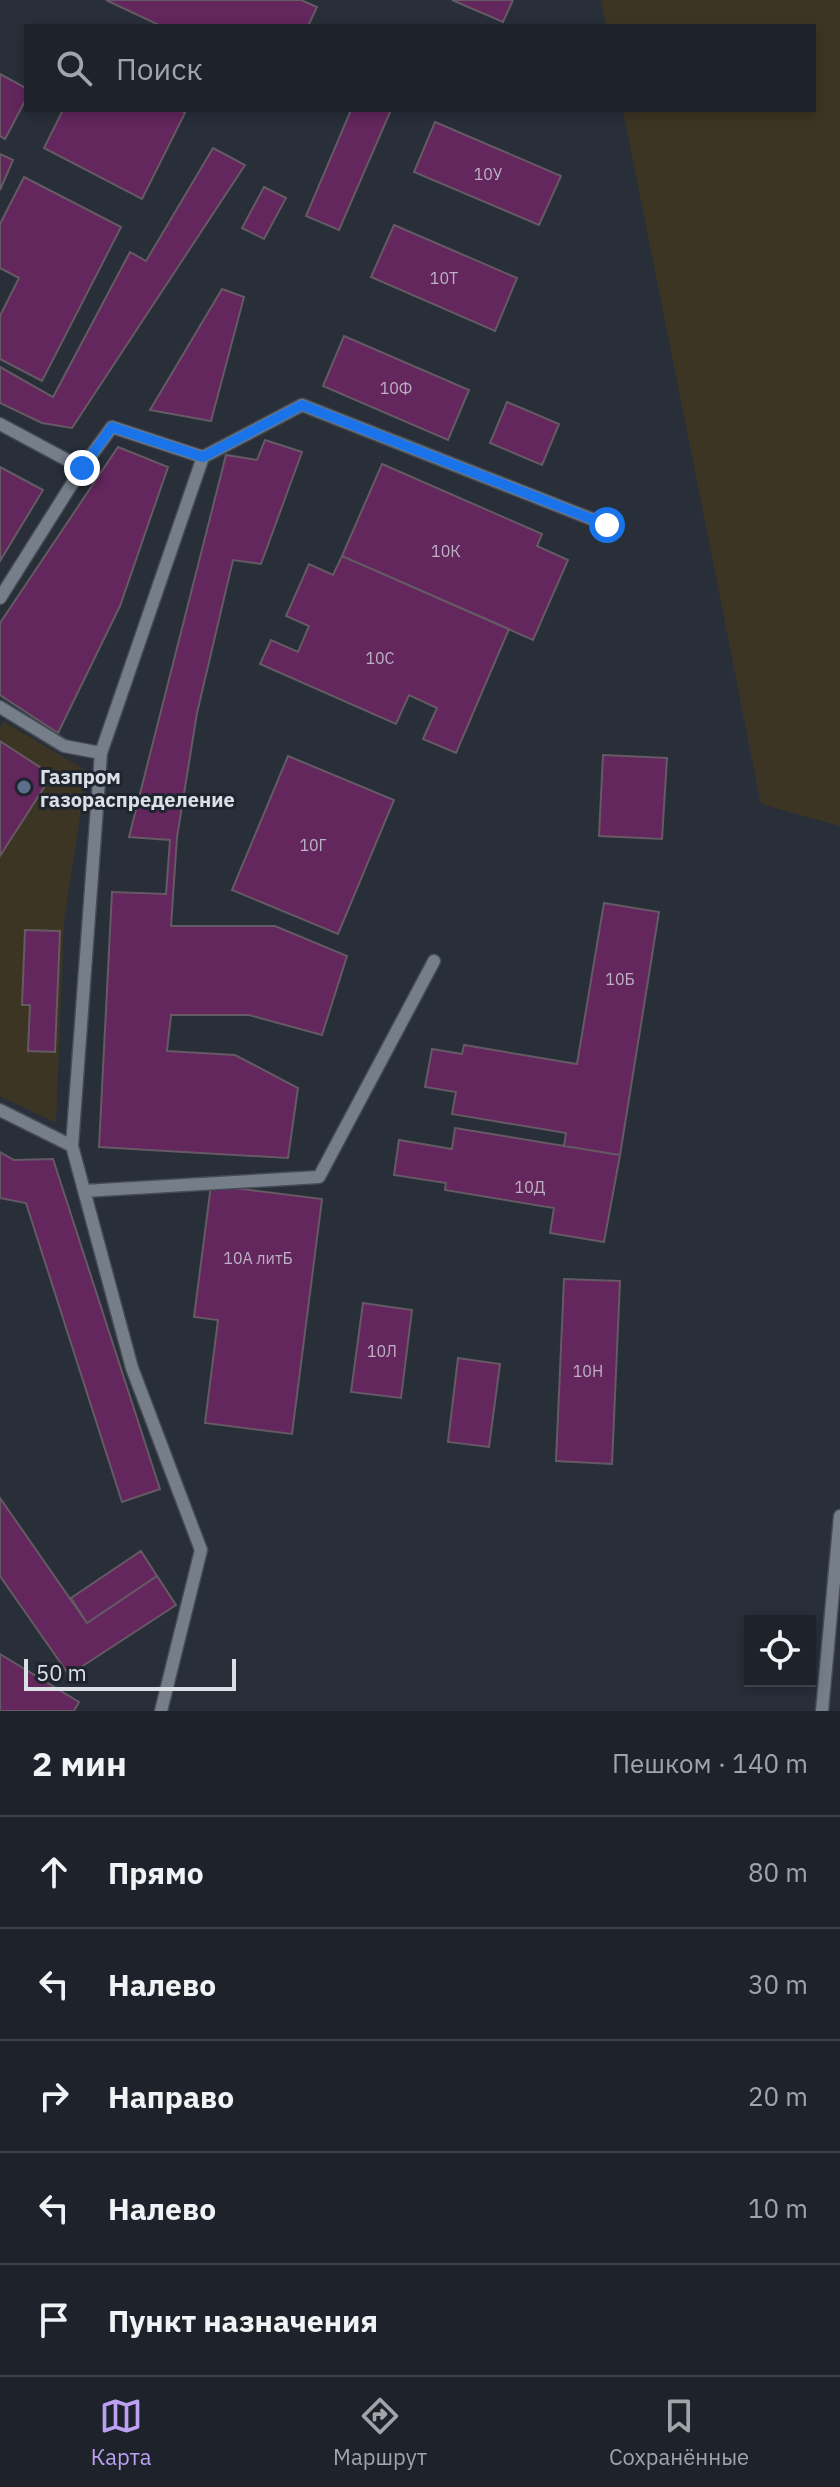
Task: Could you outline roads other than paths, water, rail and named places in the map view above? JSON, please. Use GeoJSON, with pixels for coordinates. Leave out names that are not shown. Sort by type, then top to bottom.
{"type":"FeatureCollection","features":[{"type":"Feature","properties":{"kind":"lane"},"geometry":{"type":"LineString","coordinates":[[161,1711],[201,1550],[132,1368],[72,1146],[101,753],[203,457],[302,405],[607,525]]}},
{"type":"Feature","properties":{"kind":"lane"},"geometry":{"type":"LineString","coordinates":[[0,424],[82,468]]}},
{"type":"Feature","properties":{"kind":"lane"},"geometry":{"type":"LineString","coordinates":[[0,598],[82,468],[112,427],[203,457]]}},
{"type":"Feature","properties":{"kind":"lane"},"geometry":{"type":"LineString","coordinates":[[0,707],[64,746],[101,753]]}},
{"type":"Feature","properties":{"kind":"lane"},"geometry":{"type":"LineString","coordinates":[[84,1191],[319,1177],[434,961]]}},
{"type":"Feature","properties":{"kind":"lane"},"geometry":{"type":"LineString","coordinates":[[0,1110],[72,1146]]}},
{"type":"Feature","properties":{"kind":"lane"},"geometry":{"type":"LineString","coordinates":[[822,1711],[840,1516]]}},
{"type":"Feature","properties":{"kind":"place","name":"Газпром газораспределение"},"geometry":{"type":"Point","coordinates":[24,787]}}]}
